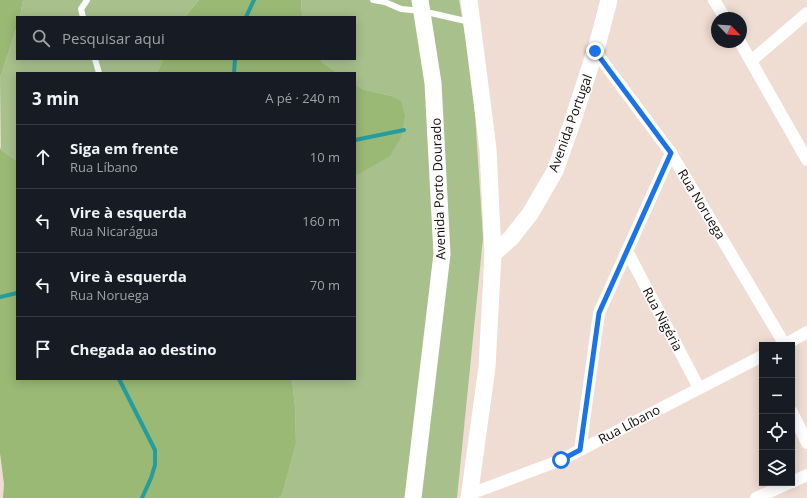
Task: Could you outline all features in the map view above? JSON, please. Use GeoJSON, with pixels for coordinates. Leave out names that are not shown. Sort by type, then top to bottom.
{"type":"FeatureCollection","features":[{"type":"Feature","properties":{"kind":"street"},"geometry":{"type":"LineString","coordinates":[[469,0],[488,149],[493,254],[487,367],[470,496]]}},
{"type":"Feature","properties":{"kind":"street","name":"Avenida Portugal"},"geometry":{"type":"LineString","coordinates":[[493,254],[511,238],[530,214],[555,171],[595,51],[609,0]]}},
{"type":"Feature","properties":{"kind":"street"},"geometry":{"type":"LineString","coordinates":[[714,0],[721,12]]}},
{"type":"Feature","properties":{"kind":"street","name":"Avenida Porto Dourado"},"geometry":{"type":"LineString","coordinates":[[413,498],[442,254],[433,83],[421,5]]}},
{"type":"Feature","properties":{"kind":"street"},"geometry":{"type":"LineString","coordinates":[[751,61],[807,13]]}},
{"type":"Feature","properties":{"kind":"street"},"geometry":{"type":"LineString","coordinates":[[743,48],[803,144],[807,160]]}},
{"type":"Feature","properties":{"kind":"street","name":"Rua Noruega"},"geometry":{"type":"LineString","coordinates":[[595,51],[671,153],[782,342]]}},
{"type":"Feature","properties":{"kind":"street"},"geometry":{"type":"LineString","coordinates":[[580,450],[599,313],[671,153]]}},
{"type":"Feature","properties":{"kind":"street","name":"Rua Nigéria"},"geometry":{"type":"LineString","coordinates":[[627,251],[699,388]]}},
{"type":"Feature","properties":{"kind":"street"},"geometry":{"type":"LineString","coordinates":[[789,342],[807,332]]}},
{"type":"Feature","properties":{"kind":"street","name":"Rua Líbano"},"geometry":{"type":"LineString","coordinates":[[470,496],[561,460],[759,358]]}},
{"type":"Feature","properties":{"kind":"street"},"geometry":{"type":"LineString","coordinates":[[793,414],[807,443]]}},
{"type":"Feature","properties":{"kind":"street"},"geometry":{"type":"LineString","coordinates":[[795,480],[807,475]]}},
{"type":"Feature","properties":{"kind":"street"},"geometry":{"type":"LineString","coordinates":[[756,498],[782,486]]}},
{"type":"Feature","properties":{"kind":"lane"},"geometry":{"type":"LineString","coordinates":[[83,16],[81,9],[87,0]]}},
{"type":"Feature","properties":{"kind":"lane"},"geometry":{"type":"LineString","coordinates":[[373,0],[385,2],[401,9],[421,5],[472,22]]}},
{"type":"Feature","properties":{"kind":"lane"},"geometry":{"type":"LineString","coordinates":[[95,60],[99,72]]}},
{"type":"Feature","properties":{"kind":"green space"},"geometry":{"type":"Polygon","coordinates":[[[0,0],[23,0],[20,16],[16,16],[16,29],[0,78],[0,0]]]}},
{"type":"Feature","properties":{"kind":"green space"},"geometry":{"type":"Polygon","coordinates":[[[23,0],[199,0],[186,16],[20,16],[23,0]]]}},
{"type":"Feature","properties":{"kind":"green space"},"geometry":{"type":"Polygon","coordinates":[[[199,0],[301,0],[303,16],[186,16],[199,0]]]}},
{"type":"Feature","properties":{"kind":"green space"},"geometry":{"type":"Polygon","coordinates":[[[301,0],[459,0],[473,82],[483,238],[457,498],[279,498],[282,495],[296,444],[295,407],[292,380],[356,380],[356,175],[362,171],[391,96],[362,89],[356,85],[356,72],[336,72],[323,63],[322,60],[356,60],[356,16],[303,16],[301,0]]]}},
{"type":"Feature","properties":{"kind":"green space"},"geometry":{"type":"Polygon","coordinates":[[[16,29],[16,60],[163,60],[157,72],[16,72],[16,160],[1,150],[0,78],[16,29]]]}},
{"type":"Feature","properties":{"kind":"green space"},"geometry":{"type":"Polygon","coordinates":[[[163,60],[322,60],[323,63],[336,72],[157,72],[163,60]]]}},
{"type":"Feature","properties":{"kind":"green space"},"geometry":{"type":"Polygon","coordinates":[[[356,85],[362,89],[391,96],[401,101],[405,116],[401,137],[390,156],[356,175],[356,85]]]}},
{"type":"Feature","properties":{"kind":"green space"},"geometry":{"type":"Polygon","coordinates":[[[0,147],[1,150],[16,160],[16,380],[292,380],[295,407],[296,444],[282,495],[279,498],[3,498],[4,484],[0,453],[0,147]]]}},
{"type":"Feature","properties":{"kind":"waterway"},"geometry":{"type":"LineString","coordinates":[[246,16],[254,0]]}},
{"type":"Feature","properties":{"kind":"waterway"},"geometry":{"type":"LineString","coordinates":[[234,72],[235,60]]}},
{"type":"Feature","properties":{"kind":"waterway"},"geometry":{"type":"LineString","coordinates":[[356,140],[404,130]]}},
{"type":"Feature","properties":{"kind":"waterway"},"geometry":{"type":"LineString","coordinates":[[0,297],[16,293]]}},
{"type":"Feature","properties":{"kind":"waterway"},"geometry":{"type":"LineString","coordinates":[[120,380],[155,450],[155,465],[142,498]]}},
{"type":"Feature","properties":{"kind":"route"},"geometry":{"type":"LineString","coordinates":[[561,460],[580,450],[599,313],[671,153],[595,51]]}}]}
